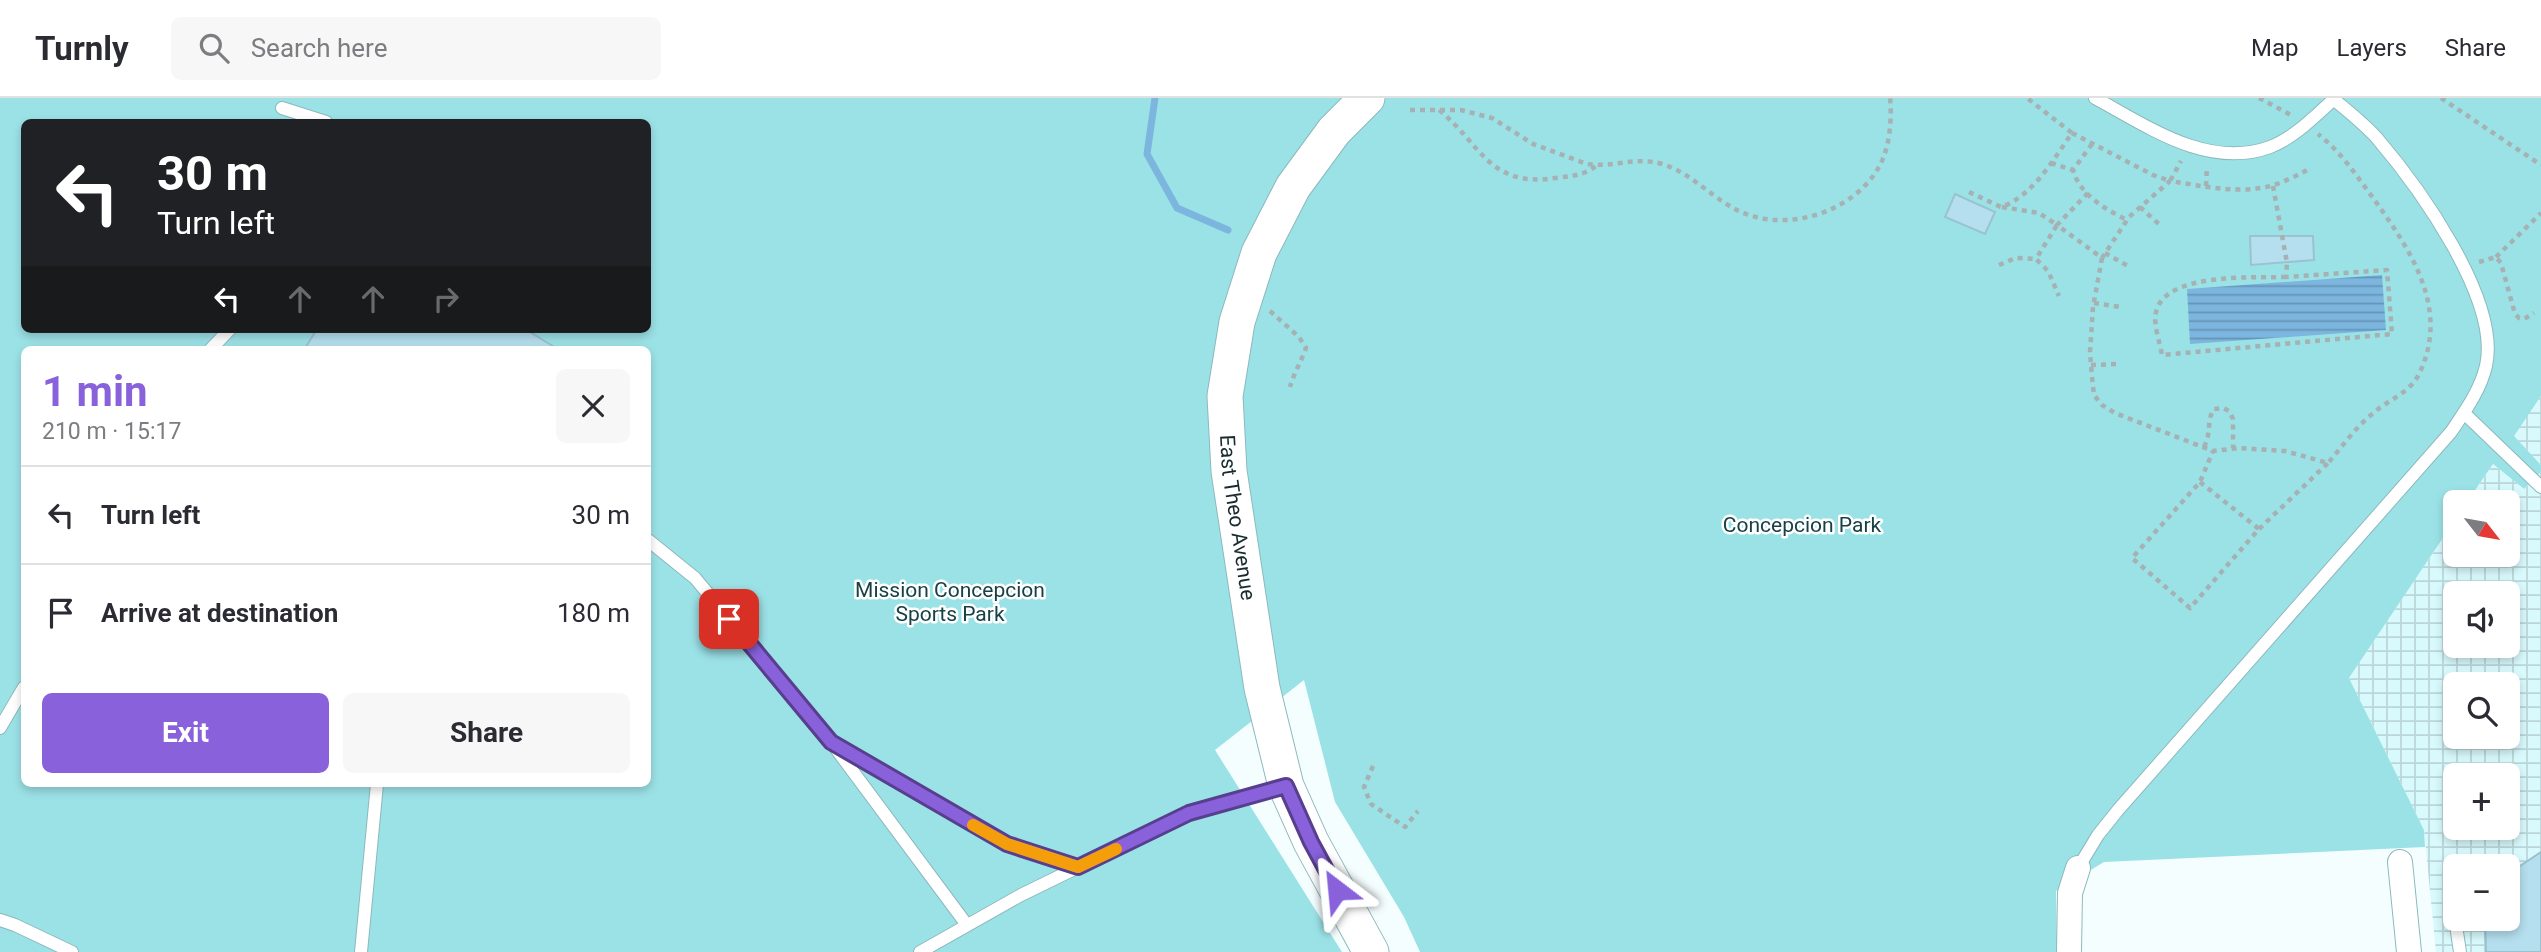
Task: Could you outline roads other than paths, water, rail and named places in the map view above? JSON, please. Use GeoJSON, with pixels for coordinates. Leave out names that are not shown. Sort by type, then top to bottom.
{"type":"FeatureCollection","features":[{"type":"Feature","properties":{"kind":"street","name":"East Theo Avenue"},"geometry":{"type":"LineString","coordinates":[[1367,98],[1334,131],[1293,187],[1259,253],[1237,322],[1225,396],[1229,471],[1262,688],[1286,786],[1311,842],[1371,952]]}},
{"type":"Feature","properties":{"kind":"street"},"geometry":{"type":"LineString","coordinates":[[2400,862],[2409,952]]}},
{"type":"Feature","properties":{"kind":"street"},"geometry":{"type":"LineString","coordinates":[[2069,952],[2067,937],[2070,893],[2078,868]]}},
{"type":"Feature","properties":{"kind":"lane"},"geometry":{"type":"LineString","coordinates":[[2078,868],[2098,835],[2118,810],[2451,432],[2477,393],[2486,365],[2487,346],[2483,313],[2465,267],[2408,177],[2374,136],[2333,99],[2305,124],[2270,147],[2239,153],[2182,144],[2095,98]]}},
{"type":"Feature","properties":{"kind":"lane"},"geometry":{"type":"LineString","coordinates":[[282,108],[317,119]]}},
{"type":"Feature","properties":{"kind":"lane"},"geometry":{"type":"LineString","coordinates":[[214,346],[226,333]]}},
{"type":"Feature","properties":{"kind":"lane"},"geometry":{"type":"LineString","coordinates":[[2464,413],[2541,487]]}},
{"type":"Feature","properties":{"kind":"lane"},"geometry":{"type":"LineString","coordinates":[[651,542],[695,578],[831,742],[967,925]]}},
{"type":"Feature","properties":{"kind":"lane"},"geometry":{"type":"LineString","coordinates":[[0,728],[21,692]]}},
{"type":"Feature","properties":{"kind":"lane"},"geometry":{"type":"LineString","coordinates":[[831,742],[1007,844],[1078,867]]}},
{"type":"Feature","properties":{"kind":"lane"},"geometry":{"type":"LineString","coordinates":[[920,952],[1078,867],[1189,813],[1286,786]]}},
{"type":"Feature","properties":{"kind":"lane"},"geometry":{"type":"LineString","coordinates":[[361,952],[377,787]]}},
{"type":"Feature","properties":{"kind":"lane"},"geometry":{"type":"LineString","coordinates":[[0,920],[72,952]]}},
{"type":"Feature","properties":{"kind":"lane"},"geometry":{"type":"LineString","coordinates":[[2457,932],[2460,952]]}},
{"type":"Feature","properties":{"kind":"waterway"},"geometry":{"type":"LineString","coordinates":[[1155,98],[1147,154],[1177,208],[1228,230]]}},
{"type":"Feature","properties":{"kind":"park label","name":"Concepcion Park"},"geometry":{"type":"Point","coordinates":[1802,525]}},
{"type":"Feature","properties":{"kind":"park label","name":"Mission Concepcion Sports Park"},"geometry":{"type":"Point","coordinates":[950,602]}}]}
